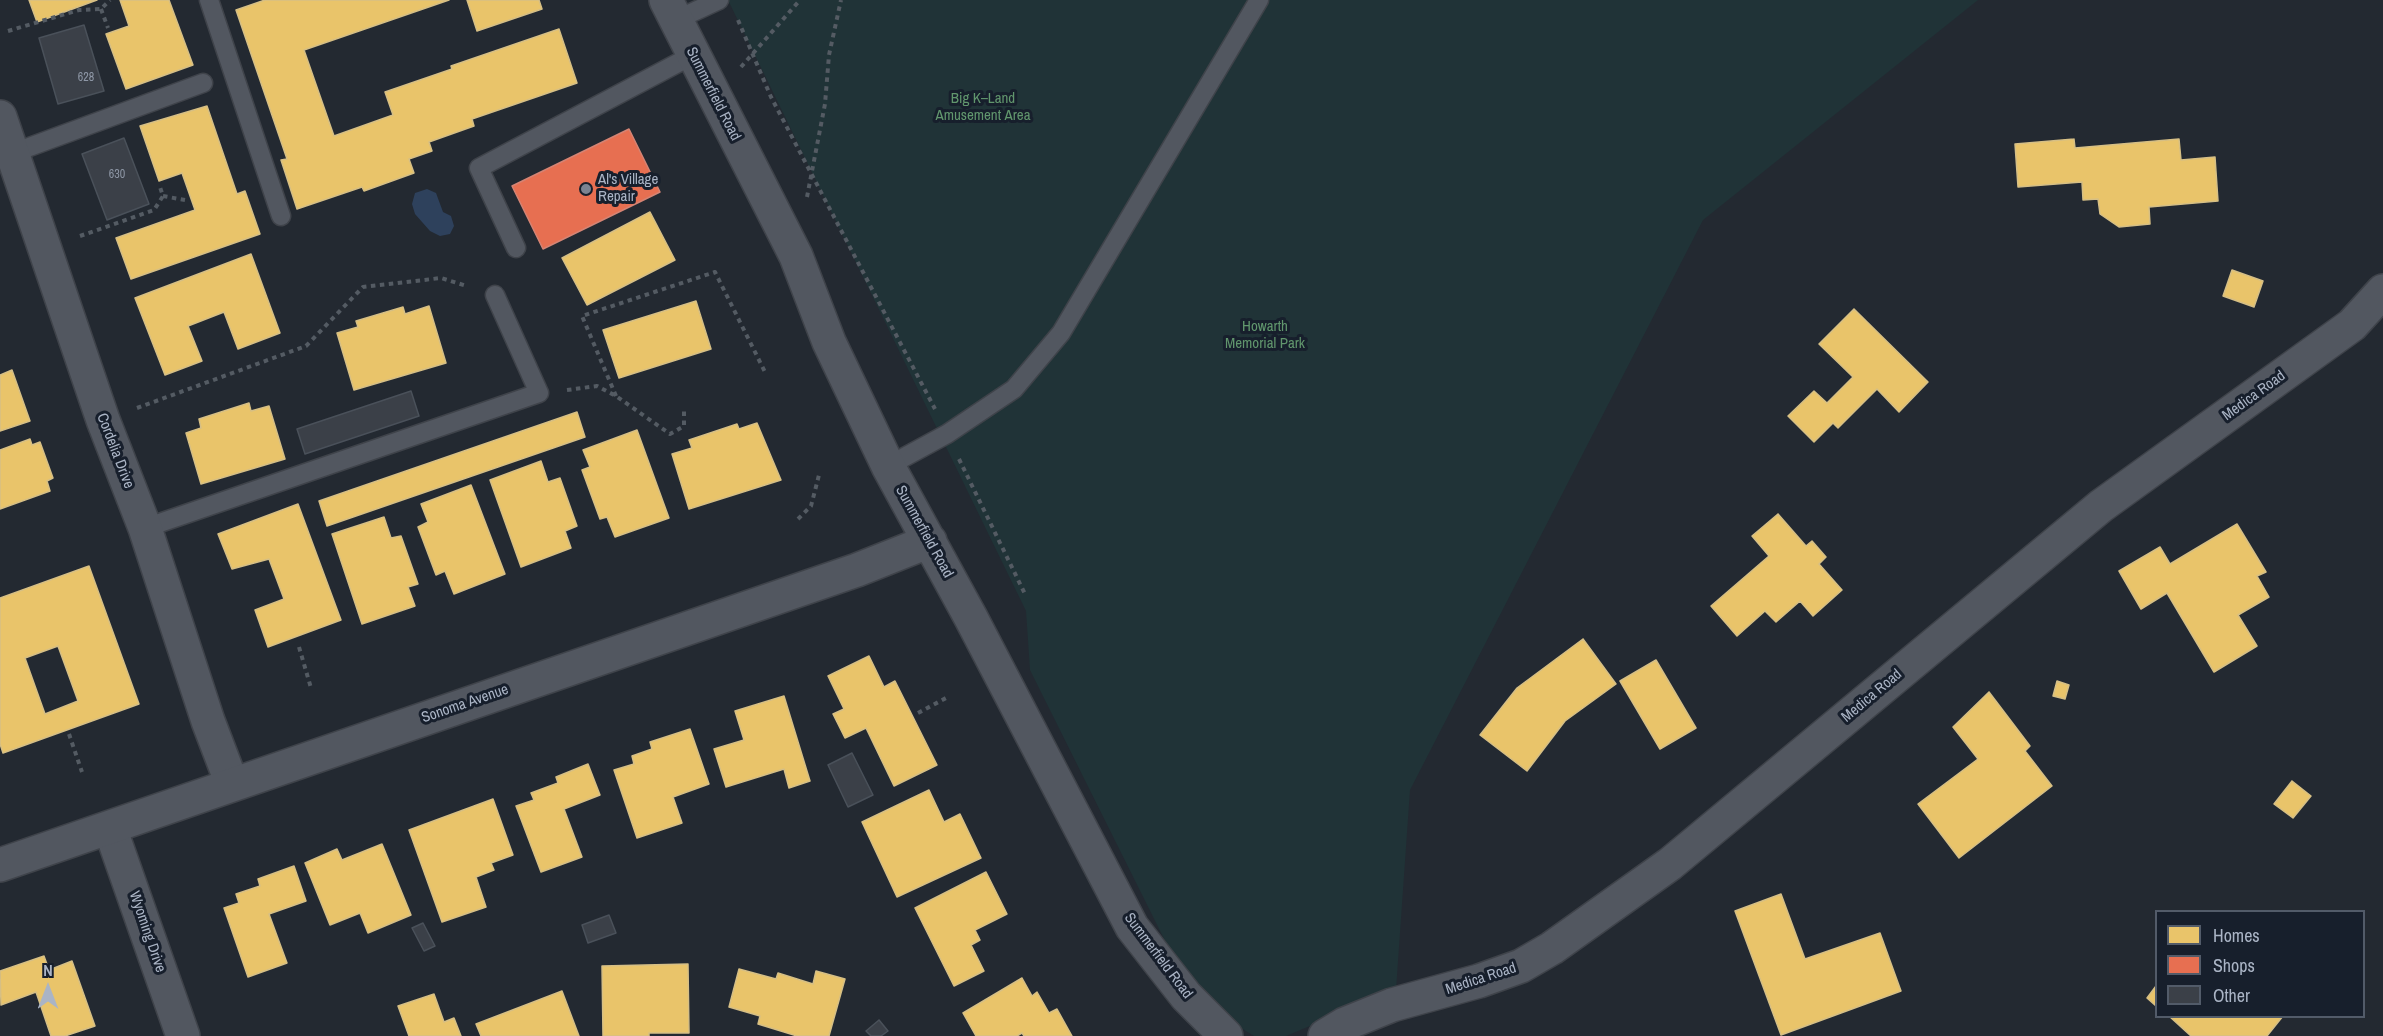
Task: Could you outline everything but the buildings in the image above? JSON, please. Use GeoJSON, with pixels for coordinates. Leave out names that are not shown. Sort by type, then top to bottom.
{"type":"FeatureCollection","features":[{"type":"Feature","properties":{"kind":"street","name":"Summerfield Road"},"geometry":{"type":"LineString","coordinates":[[670,10],[796,256],[829,342],[888,466],[1132,927],[1186,996],[1226,1036]]}},
{"type":"Feature","properties":{"kind":"street","name":"Cordelia Drive"},"geometry":{"type":"LineString","coordinates":[[0,117],[103,420],[145,528],[208,721],[232,784]]}},
{"type":"Feature","properties":{"kind":"street","name":"Medica Road"},"geometry":{"type":"LineString","coordinates":[[1325,1036],[1345,1024],[1392,1005],[1479,981],[1521,966],[1552,948],[1670,864],[2101,506],[2352,325],[2383,291]]}},
{"type":"Feature","properties":{"kind":"street","name":"Sonoma Avenue"},"geometry":{"type":"LineString","coordinates":[[0,865],[857,570],[930,542]]}},
{"type":"Feature","properties":{"kind":"street","name":"Wyoming Drive"},"geometry":{"type":"LineString","coordinates":[[110,828],[183,1036]]}},
{"type":"Feature","properties":{"kind":"lane"},"geometry":{"type":"LineString","coordinates":[[209,0],[281,216]]}},
{"type":"Feature","properties":{"kind":"lane"},"geometry":{"type":"LineString","coordinates":[[670,10],[720,0]]}},
{"type":"Feature","properties":{"kind":"lane"},"geometry":{"type":"LineString","coordinates":[[888,466],[947,434],[1014,389],[1061,333],[1259,0]]}},
{"type":"Feature","properties":{"kind":"lane"},"geometry":{"type":"LineString","coordinates":[[516,248],[479,168],[693,56]]}},
{"type":"Feature","properties":{"kind":"lane"},"geometry":{"type":"LineString","coordinates":[[13,153],[203,83]]}},
{"type":"Feature","properties":{"kind":"lane"},"geometry":{"type":"LineString","coordinates":[[145,528],[539,393],[495,295]]}},
{"type":"Feature","properties":{"kind":"path"},"geometry":{"type":"LineString","coordinates":[[8,31],[79,10],[101,9],[110,0]]}},
{"type":"Feature","properties":{"kind":"path"},"geometry":{"type":"LineString","coordinates":[[713,96],[754,54],[800,0]]}},
{"type":"Feature","properties":{"kind":"path"},"geometry":{"type":"LineString","coordinates":[[796,256],[825,104],[829,55],[841,0]]}},
{"type":"Feature","properties":{"kind":"path"},"geometry":{"type":"LineString","coordinates":[[101,9],[108,28]]}},
{"type":"Feature","properties":{"kind":"path"},"geometry":{"type":"LineString","coordinates":[[735,14],[771,98],[947,434],[1025,594]]}},
{"type":"Feature","properties":{"kind":"path"},"geometry":{"type":"LineString","coordinates":[[159,184],[163,196]]}},
{"type":"Feature","properties":{"kind":"path"},"geometry":{"type":"LineString","coordinates":[[163,196],[185,201]]}},
{"type":"Feature","properties":{"kind":"path"},"geometry":{"type":"LineString","coordinates":[[80,236],[154,210],[163,196]]}},
{"type":"Feature","properties":{"kind":"path"},"geometry":{"type":"LineString","coordinates":[[616,396],[582,316],[715,272],[765,372]]}},
{"type":"Feature","properties":{"kind":"path"},"geometry":{"type":"LineString","coordinates":[[103,420],[306,346],[363,287],[441,278]]}},
{"type":"Feature","properties":{"kind":"path"},"geometry":{"type":"LineString","coordinates":[[539,393],[597,386],[616,396],[670,434],[684,426],[684,407]]}},
{"type":"Feature","properties":{"kind":"path"},"geometry":{"type":"LineString","coordinates":[[798,519],[811,506],[819,475]]}},
{"type":"Feature","properties":{"kind":"path"},"geometry":{"type":"LineString","coordinates":[[299,647],[311,688]]}},
{"type":"Feature","properties":{"kind":"path"},"geometry":{"type":"LineString","coordinates":[[918,712],[946,698]]}},
{"type":"Feature","properties":{"kind":"path"},"geometry":{"type":"LineString","coordinates":[[69,734],[82,772]]}},
{"type":"Feature","properties":{"kind":"green space","name":"Howarth Memorial Park"},"geometry":{"type":"Polygon","coordinates":[[[728,0],[1978,0],[1703,220],[1410,790],[1396,990],[1286,1036],[1254,1036],[1194,999],[1030,670],[1026,611],[728,0]]]}},
{"type":"Feature","properties":{"kind":"water"},"geometry":{"type":"Polygon","coordinates":[[[427,189],[436,193],[443,212],[451,216],[454,226],[450,234],[440,236],[430,231],[415,214],[412,204],[415,193],[427,189]]]}},
{"type":"Feature","properties":{"kind":"place","name":"Al's Village Repair"},"geometry":{"type":"Point","coordinates":[586,189]}},
{"type":"Feature","properties":{"kind":"park label","name":"Big K–Land Amusement Area"},"geometry":{"type":"Point","coordinates":[983,108]}}]}
